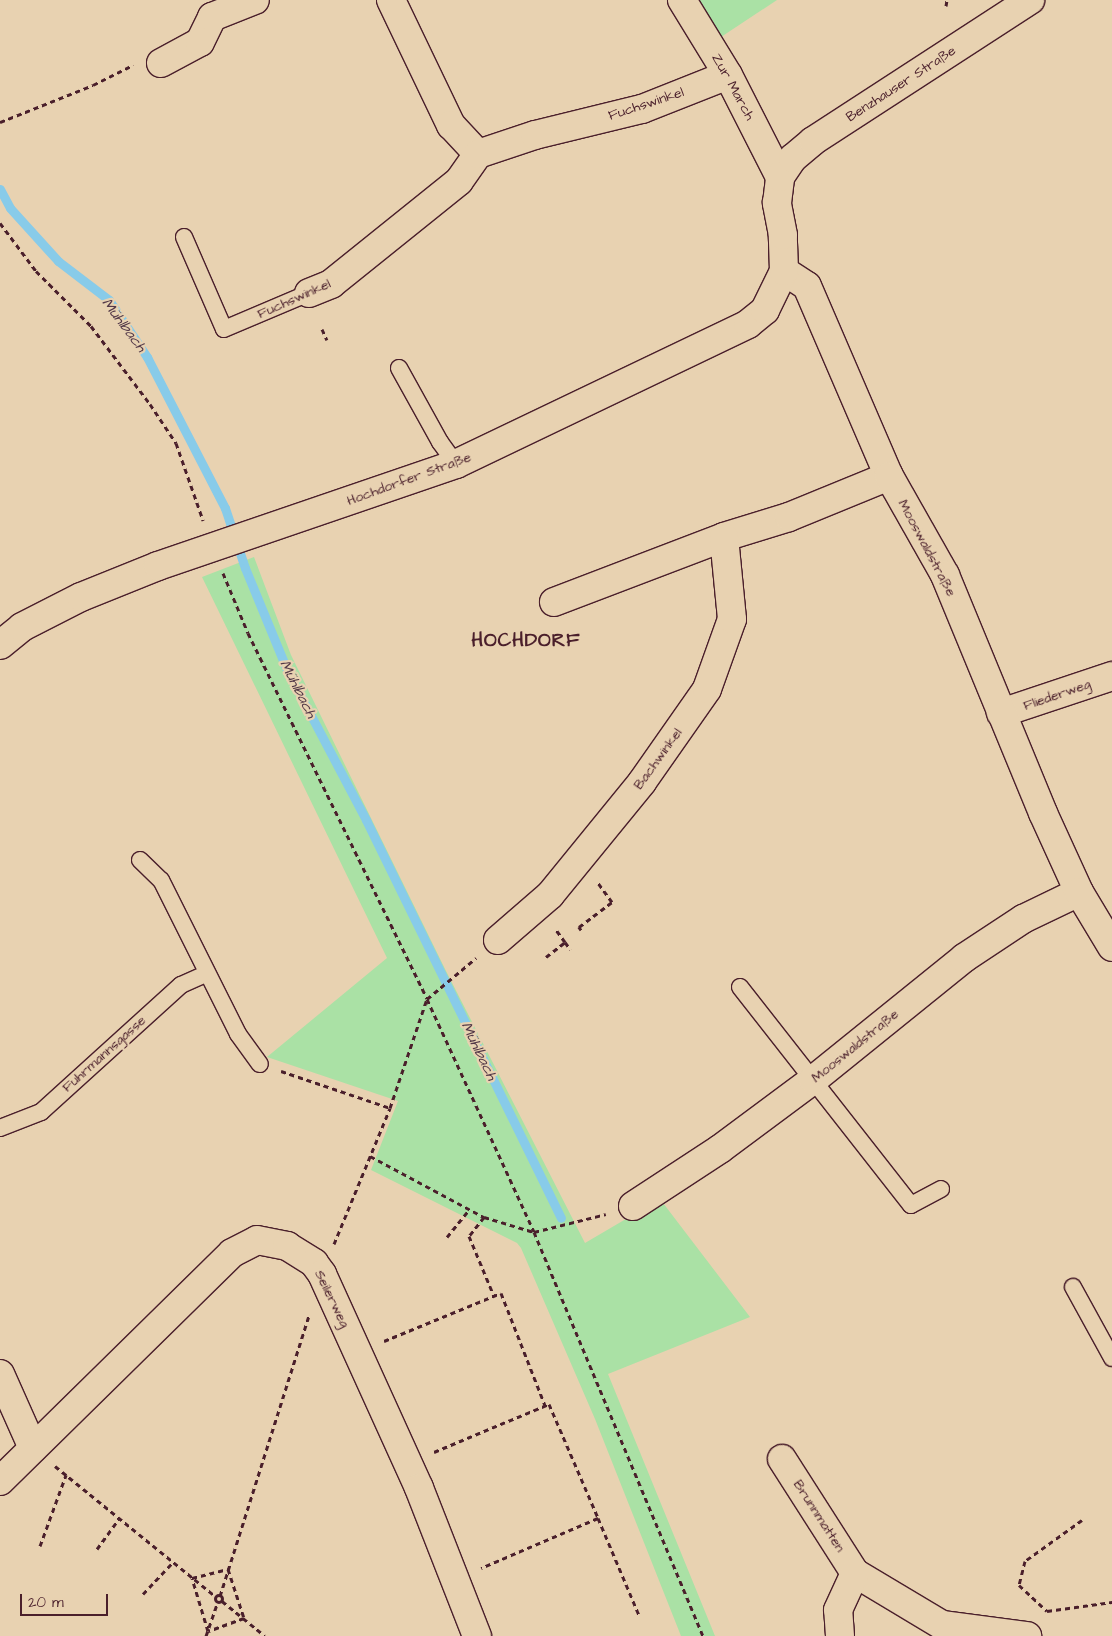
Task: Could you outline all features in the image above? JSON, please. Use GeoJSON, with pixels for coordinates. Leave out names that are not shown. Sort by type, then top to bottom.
{"type":"FeatureCollection","features":[{"type":"Feature","properties":{"kind":"street"},"geometry":{"type":"LineString","coordinates":[[161,64],[200,42],[212,17],[255,0]]}},
{"type":"Feature","properties":{"kind":"street"},"geometry":{"type":"LineString","coordinates":[[391,0],[452,126],[478,154]]}},
{"type":"Feature","properties":{"kind":"street","name":"Zur March"},"geometry":{"type":"LineString","coordinates":[[682,0],[728,75],[780,177]]}},
{"type":"Feature","properties":{"kind":"street","name":"Benzhauser Straße"},"geometry":{"type":"LineString","coordinates":[[780,177],[793,158],[813,141],[1030,0]]}},
{"type":"Feature","properties":{"kind":"street","name":"Fuchswinkel"},"geometry":{"type":"LineString","coordinates":[[309,293],[331,284],[459,181],[478,154],[535,136],[642,109],[728,75]]}},
{"type":"Feature","properties":{"kind":"street","name":"Hochdorfer Straße"},"geometry":{"type":"LineString","coordinates":[[0,645],[22,627],[81,597],[219,545],[456,464],[748,324],[765,310],[784,271],[783,235],[776,203],[780,177]]}},
{"type":"Feature","properties":{"kind":"street","name":"Mooswaldstraße"},"geometry":{"type":"LineString","coordinates":[[784,271],[807,286],[889,476],[945,575],[1001,713],[1079,892],[1104,916],[1112,947]]}},
{"type":"Feature","properties":{"kind":"street"},"geometry":{"type":"LineString","coordinates":[[554,602],[724,537],[789,517],[889,476]]}},
{"type":"Feature","properties":{"kind":"street","name":"Bachwinkel"},"geometry":{"type":"LineString","coordinates":[[498,940],[550,895],[642,782],[707,689],[732,620],[724,537]]}},
{"type":"Feature","properties":{"kind":"street","name":"Fliederweg"},"geometry":{"type":"LineString","coordinates":[[1001,713],[1112,676]]}},
{"type":"Feature","properties":{"kind":"street","name":"Mooswaldstraße"},"geometry":{"type":"LineString","coordinates":[[633,1206],[720,1150],[813,1080],[964,958],[1023,919],[1079,892]]}},
{"type":"Feature","properties":{"kind":"street","name":"Seilerweg"},"geometry":{"type":"LineString","coordinates":[[0,1481],[232,1253],[257,1240],[287,1246],[314,1263],[358,1352],[408,1463],[478,1636]]}},
{"type":"Feature","properties":{"kind":"street"},"geometry":{"type":"LineString","coordinates":[[0,1374],[33,1448]]}},
{"type":"Feature","properties":{"kind":"street","name":"Brunnmatten"},"geometry":{"type":"LineString","coordinates":[[782,1459],[856,1573],[935,1630],[1027,1636]]}},
{"type":"Feature","properties":{"kind":"street"},"geometry":{"type":"LineString","coordinates":[[840,1636],[838,1610],[856,1573]]}},
{"type":"Feature","properties":{"kind":"lane","name":"Fuchswinkel"},"geometry":{"type":"LineString","coordinates":[[184,237],[224,329],[309,293]]}},
{"type":"Feature","properties":{"kind":"lane"},"geometry":{"type":"LineString","coordinates":[[399,368],[440,442],[456,464]]}},
{"type":"Feature","properties":{"kind":"lane"},"geometry":{"type":"LineString","coordinates":[[140,860],[161,880],[206,974],[238,1034],[260,1064]]}},
{"type":"Feature","properties":{"kind":"lane","name":"Fuhrmannsgasse"},"geometry":{"type":"LineString","coordinates":[[0,1128],[41,1112],[181,985],[206,974]]}},
{"type":"Feature","properties":{"kind":"lane"},"geometry":{"type":"LineString","coordinates":[[740,987],[911,1205],[941,1189]]}},
{"type":"Feature","properties":{"kind":"lane"},"geometry":{"type":"LineString","coordinates":[[1073,1287],[1112,1358]]}},
{"type":"Feature","properties":{"kind":"path"},"geometry":{"type":"LineString","coordinates":[[946,6],[947,0]]}},
{"type":"Feature","properties":{"kind":"path"},"geometry":{"type":"LineString","coordinates":[[0,122],[93,85],[152,56],[161,64]]}},
{"type":"Feature","properties":{"kind":"path"},"geometry":{"type":"LineString","coordinates":[[0,223],[36,271],[91,326],[176,443],[219,545],[248,633],[428,999],[534,1232],[703,1636]]}},
{"type":"Feature","properties":{"kind":"path"},"geometry":{"type":"LineString","coordinates":[[322,329],[328,340]]}},
{"type":"Feature","properties":{"kind":"path"},"geometry":{"type":"LineString","coordinates":[[580,858],[612,902],[579,927],[581,930]]}},
{"type":"Feature","properties":{"kind":"path"},"geometry":{"type":"LineString","coordinates":[[565,942],[570,948]]}},
{"type":"Feature","properties":{"kind":"path"},"geometry":{"type":"LineString","coordinates":[[428,999],[462,969]]}},
{"type":"Feature","properties":{"kind":"path"},"geometry":{"type":"LineString","coordinates":[[260,1064],[390,1108]]}},
{"type":"Feature","properties":{"kind":"path"},"geometry":{"type":"LineString","coordinates":[[370,1156],[484,1217],[534,1232],[633,1206]]}},
{"type":"Feature","properties":{"kind":"path"},"geometry":{"type":"LineString","coordinates":[[448,1237],[470,1209]]}},
{"type":"Feature","properties":{"kind":"path"},"geometry":{"type":"LineString","coordinates":[[484,1217],[469,1236],[494,1296]]}},
{"type":"Feature","properties":{"kind":"path"},"geometry":{"type":"LineString","coordinates":[[358,1352],[501,1294],[545,1405]]}},
{"type":"Feature","properties":{"kind":"path"},"geometry":{"type":"LineString","coordinates":[[408,1463],[549,1404],[639,1615]]}},
{"type":"Feature","properties":{"kind":"path"},"geometry":{"type":"LineString","coordinates":[[33,1448],[220,1602],[244,1618],[265,1636]]}},
{"type":"Feature","properties":{"kind":"path"},"geometry":{"type":"LineString","coordinates":[[40,1546],[66,1475]]}},
{"type":"Feature","properties":{"kind":"path"},"geometry":{"type":"LineString","coordinates":[[455,1579],[598,1518]]}},
{"type":"Feature","properties":{"kind":"path"},"geometry":{"type":"LineString","coordinates":[[97,1549],[119,1519]]}},
{"type":"Feature","properties":{"kind":"path"},"geometry":{"type":"LineString","coordinates":[[1082,1520],[1025,1561],[1019,1585],[1047,1612],[1112,1602]]}},
{"type":"Feature","properties":{"kind":"path"},"geometry":{"type":"LineString","coordinates":[[143,1594],[173,1562]]}},
{"type":"Feature","properties":{"kind":"path"},"geometry":{"type":"LineString","coordinates":[[192,1578],[228,1569],[244,1618]]}},
{"type":"Feature","properties":{"kind":"path"},"geometry":{"type":"LineString","coordinates":[[192,1578],[208,1631]]}},
{"type":"Feature","properties":{"kind":"path"},"geometry":{"type":"LineString","coordinates":[[206,1636],[220,1602]]}},
{"type":"Feature","properties":{"kind":"path"},"geometry":{"type":"LineString","coordinates":[[208,1631],[244,1618]]}},
{"type":"Feature","properties":{"kind":"green space"},"geometry":{"type":"Polygon","coordinates":[[[699,0],[777,0],[718,39],[699,0]]]}},
{"type":"Feature","properties":{"kind":"green space"},"geometry":{"type":"Polygon","coordinates":[[[254,557],[291,655],[446,971],[585,1243],[660,1199],[750,1317],[608,1374],[715,1636],[681,1636],[595,1419],[521,1248],[517,1243],[371,1170],[398,1101],[267,1057],[387,958],[202,577],[254,557]]]}},
{"type":"Feature","properties":{"kind":"waterway","name":"Mühlbach"},"geometry":{"type":"LineString","coordinates":[[0,189],[10,208],[58,261],[109,300],[147,357],[225,508],[245,568],[287,670],[366,820],[561,1218]]}},
{"type":"Feature","properties":{"kind":"district","name":"HOCHDORF"},"geometry":{"type":"Point","coordinates":[526,641]}}]}
